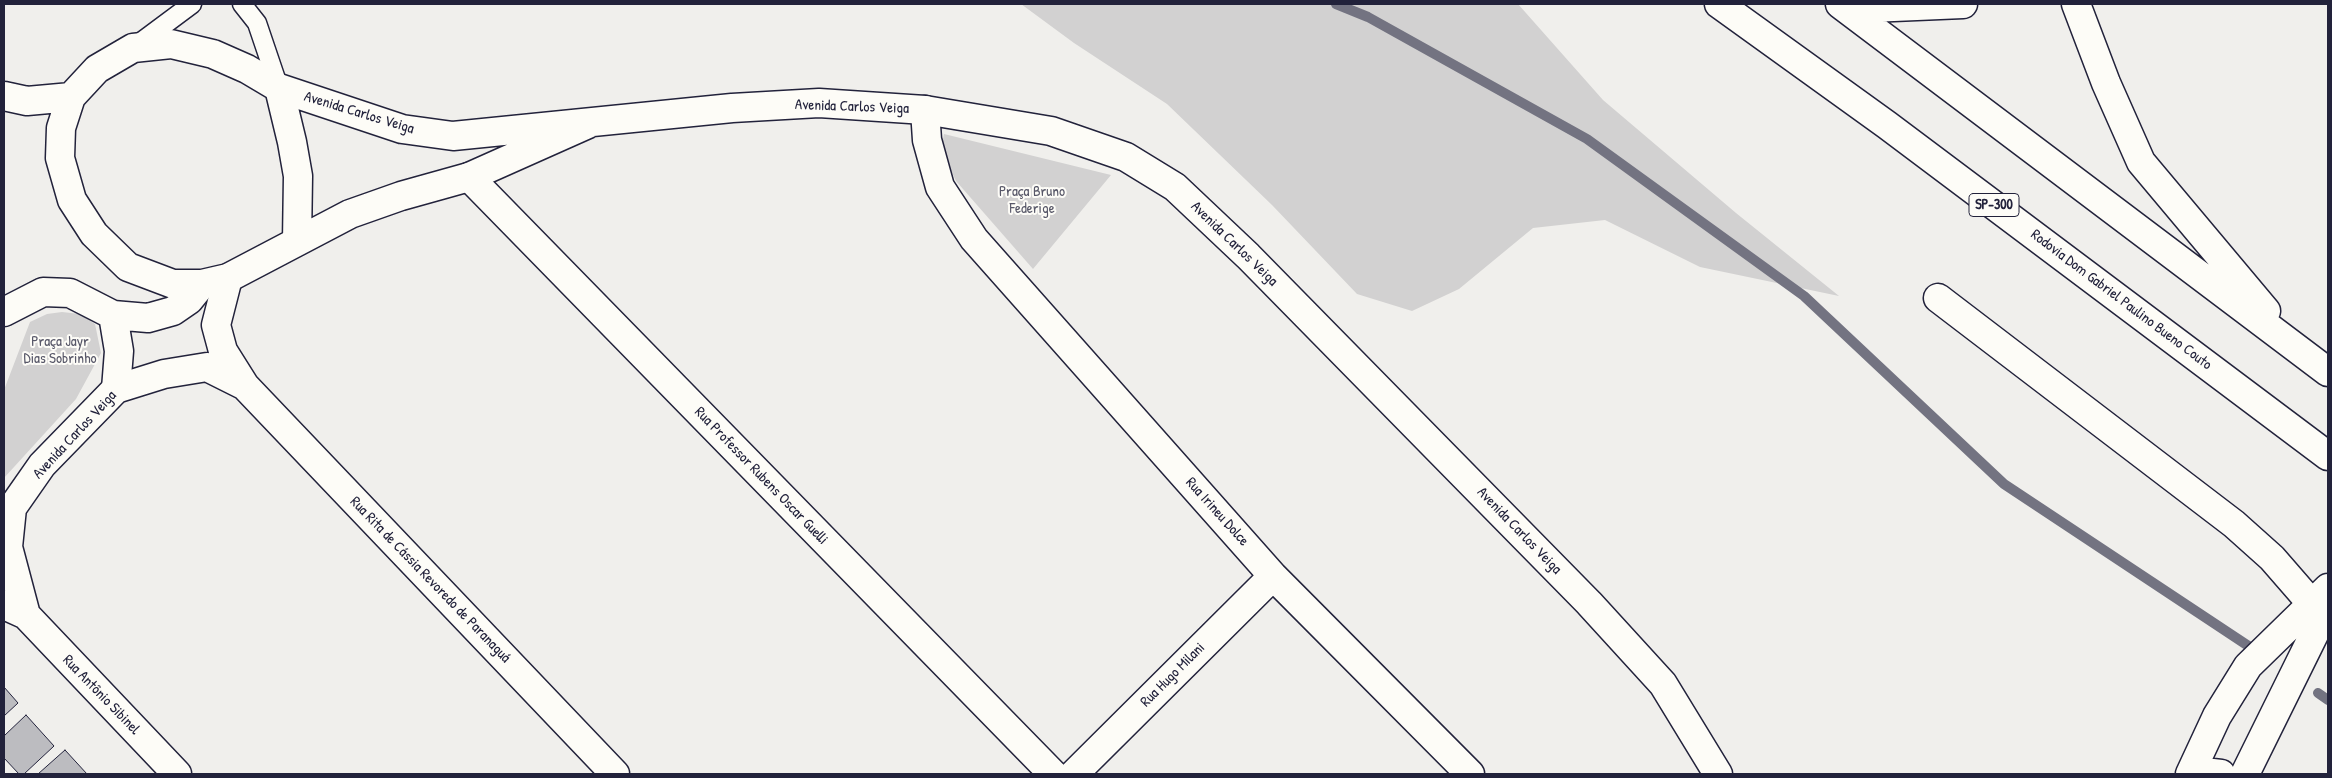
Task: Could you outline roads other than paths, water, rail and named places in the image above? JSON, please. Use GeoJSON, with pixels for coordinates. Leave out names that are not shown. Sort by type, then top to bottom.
{"type":"FeatureCollection","features":[{"type":"Feature","properties":{"kind":"main road","name":"Rodovia Dom Gabriel Paulino Bueno Couto"},"geometry":{"type":"LineString","coordinates":[[1719,4],[1887,125],[2328,456]]}},
{"type":"Feature","properties":{"kind":"main road"},"geometry":{"type":"LineString","coordinates":[[1843,6],[1963,4]]}},
{"type":"Feature","properties":{"kind":"main road"},"geometry":{"type":"LineString","coordinates":[[2076,4],[2106,83],[2141,162],[2301,352]]}},
{"type":"Feature","properties":{"kind":"main road"},"geometry":{"type":"LineString","coordinates":[[1843,6],[2328,372]]}},
{"type":"Feature","properties":{"kind":"main road","name":"Avenida Carlos Veiga"},"geometry":{"type":"LineString","coordinates":[[133,48],[171,44],[212,54],[246,69],[279,88],[402,129],[453,136],[588,124],[732,108],[819,103],[925,110],[1051,131],[1126,157],[1175,187],[1248,256],[1589,603],[1663,684],[1718,774]]}},
{"type":"Feature","properties":{"kind":"main road"},"geometry":{"type":"LineString","coordinates":[[133,48],[97,69],[71,96],[61,128],[60,158],[72,200],[94,234],[128,267],[173,284],[215,281]]}},
{"type":"Feature","properties":{"kind":"main road"},"geometry":{"type":"LineString","coordinates":[[279,88],[298,176],[297,241]]}},
{"type":"Feature","properties":{"kind":"main road"},"geometry":{"type":"LineString","coordinates":[[4,96],[27,101],[71,96]]}},
{"type":"Feature","properties":{"kind":"main road","name":"Rua Irineu Dolce"},"geometry":{"type":"LineString","coordinates":[[925,110],[926,140],[940,188],[974,239],[1273,576],[1470,774]]}},
{"type":"Feature","properties":{"kind":"main road","name":"Avenida Carlos Veiga"},"geometry":{"type":"LineString","coordinates":[[215,281],[350,214],[401,196],[468,177],[588,124]]}},
{"type":"Feature","properties":{"kind":"main road","name":"Rua Professor Rubens Oscar Guelli"},"geometry":{"type":"LineString","coordinates":[[468,177],[1053,774]]}},
{"type":"Feature","properties":{"kind":"main road"},"geometry":{"type":"LineString","coordinates":[[4,312],[43,292],[52,292],[70,293],[113,315],[148,318],[173,311],[215,281]]}},
{"type":"Feature","properties":{"kind":"main road"},"geometry":{"type":"LineString","coordinates":[[215,281],[216,325],[223,351],[245,386]]}},
{"type":"Feature","properties":{"kind":"main road"},"geometry":{"type":"LineString","coordinates":[[1938,298],[2234,524],[2323,600]]}},
{"type":"Feature","properties":{"kind":"main road"},"geometry":{"type":"LineString","coordinates":[[113,315],[119,351],[116,389]]}},
{"type":"Feature","properties":{"kind":"main road","name":"Avenida Carlos Veiga"},"geometry":{"type":"LineString","coordinates":[[8,512],[42,465],[116,389],[164,374],[208,367],[245,386]]}},
{"type":"Feature","properties":{"kind":"main road","name":"Rua Rita de Cássia Revoredo de Paranaguá"},"geometry":{"type":"LineString","coordinates":[[245,386],[615,774]]}},
{"type":"Feature","properties":{"kind":"main road"},"geometry":{"type":"LineString","coordinates":[[8,512],[8,547],[15,610]]}},
{"type":"Feature","properties":{"kind":"main road","name":"Rua Hugo Milani"},"geometry":{"type":"LineString","coordinates":[[1074,774],[1273,576]]}},
{"type":"Feature","properties":{"kind":"main road"},"geometry":{"type":"LineString","coordinates":[[2190,774],[2217,716],[2248,666],[2323,600]]}},
{"type":"Feature","properties":{"kind":"main road"},"geometry":{"type":"LineString","coordinates":[[2245,774],[2323,600]]}},
{"type":"Feature","properties":{"kind":"main road","name":"Rua Antônio Sibinel"},"geometry":{"type":"LineString","coordinates":[[15,610],[177,774]]}},
{"type":"Feature","properties":{"kind":"main road","name":"Avenida Carlos Veiga"},"geometry":{"type":"LineString","coordinates":[[1699,744],[1703,774]]}},
{"type":"Feature","properties":{"kind":"main road"},"geometry":{"type":"LineString","coordinates":[[2195,774],[2204,772],[2220,774]]}},
{"type":"Feature","properties":{"kind":"lane"},"geometry":{"type":"LineString","coordinates":[[133,48],[192,4]]}},
{"type":"Feature","properties":{"kind":"lane"},"geometry":{"type":"LineString","coordinates":[[242,4],[257,23],[279,88]]}},
{"type":"Feature","properties":{"kind":"waterway"},"geometry":{"type":"LineString","coordinates":[[1336,4],[1368,17],[1587,139],[1804,296],[2004,484],[2259,653]]}},
{"type":"Feature","properties":{"kind":"waterway"},"geometry":{"type":"LineString","coordinates":[[2318,693],[2328,700]]}},
{"type":"Feature","properties":{"kind":"park label","name":"Praça Bruno Federige"},"geometry":{"type":"Point","coordinates":[1032,200]}},
{"type":"Feature","properties":{"kind":"park label","name":"Praça Jayr Dias Sobrinho"},"geometry":{"type":"Point","coordinates":[60,350]}}]}
